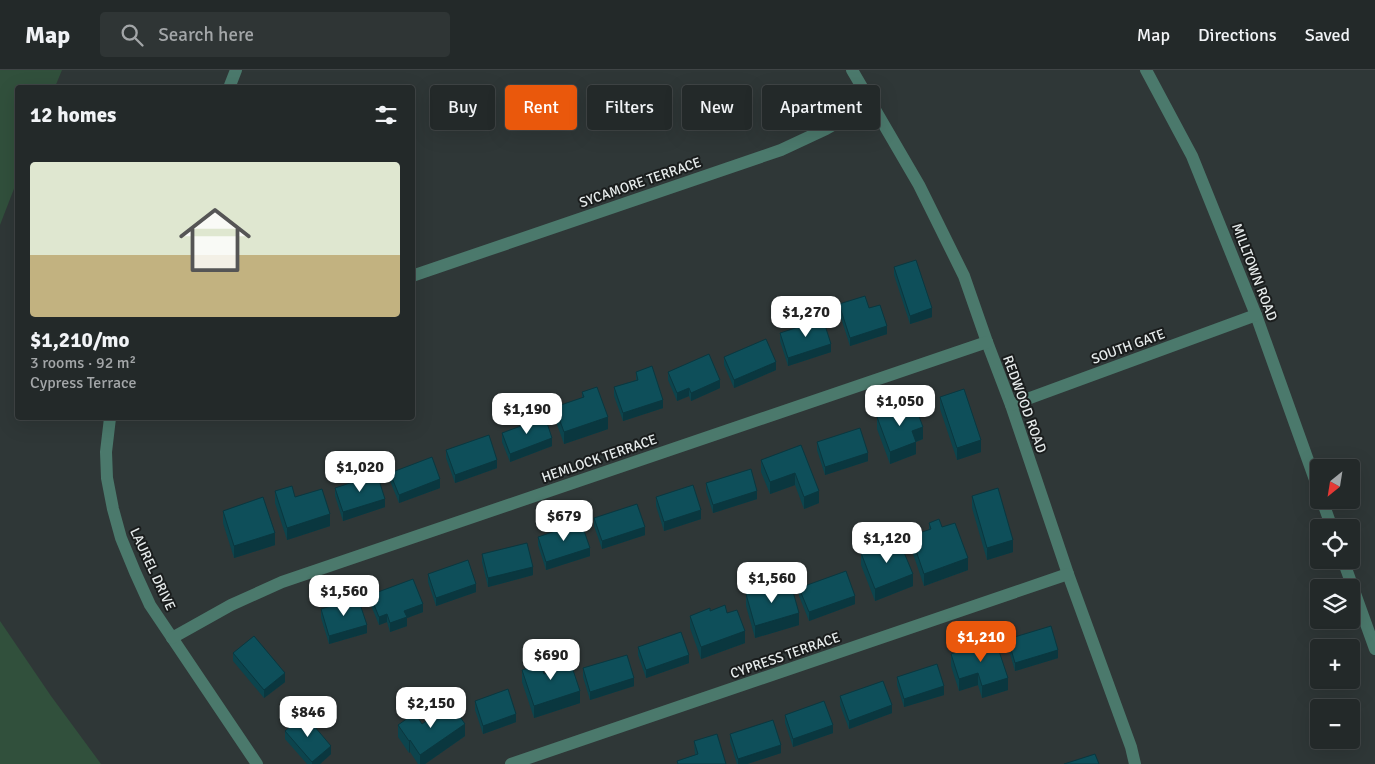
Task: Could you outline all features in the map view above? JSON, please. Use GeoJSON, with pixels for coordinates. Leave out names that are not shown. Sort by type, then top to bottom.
{"type":"FeatureCollection","features":[{"type":"Feature","properties":{"kind":"street"},"geometry":{"type":"LineString","coordinates":[[230,85],[236,70]]}},
{"type":"Feature","properties":{"kind":"street","name":"REDWOOD ROAD"},"geometry":{"type":"LineString","coordinates":[[852,70],[861,85]]}},
{"type":"Feature","properties":{"kind":"street","name":"MILLTOWN ROAD"},"geometry":{"type":"LineString","coordinates":[[1146,70],[1192,156],[1256,315],[1310,466]]}},
{"type":"Feature","properties":{"kind":"street","name":"REDWOOD ROAD"},"geometry":{"type":"LineString","coordinates":[[880,117],[919,185],[964,276],[1011,405],[1068,574],[1131,747],[1135,764]]}},
{"type":"Feature","properties":{"kind":"street","name":"SYCAMORE TERRACE"},"geometry":{"type":"LineString","coordinates":[[415,275],[781,150],[824,130]]}},
{"type":"Feature","properties":{"kind":"street","name":"SOUTH GATE"},"geometry":{"type":"LineString","coordinates":[[1011,405],[1256,315]]}},
{"type":"Feature","properties":{"kind":"street","name":"HEMLOCK TERRACE"},"geometry":{"type":"LineString","coordinates":[[172,638],[231,605],[282,582],[987,342]]}},
{"type":"Feature","properties":{"kind":"street","name":"LAUREL DRIVE"},"geometry":{"type":"LineString","coordinates":[[110,420],[106,452],[107,478],[121,538],[150,605],[257,764]]}},
{"type":"Feature","properties":{"kind":"street"},"geometry":{"type":"LineString","coordinates":[[1346,569],[1375,650]]}},
{"type":"Feature","properties":{"kind":"street","name":"CYPRESS TERRACE"},"geometry":{"type":"LineString","coordinates":[[511,764],[1068,574]]}},
{"type":"Feature","properties":{"kind":"green space"},"geometry":{"type":"Polygon","coordinates":[[[0,70],[62,70],[56,85],[15,85],[15,186],[0,225],[0,70]]]}},
{"type":"Feature","properties":{"kind":"green space"},"geometry":{"type":"Polygon","coordinates":[[[0,621],[51,696],[101,764],[0,764],[0,621]]]}},
{"type":"Feature","properties":{"kind":"building"},"geometry":{"type":"Polygon","coordinates":[[[916,260],[932,308],[910,316],[894,267],[916,260]]]}},
{"type":"Feature","properties":{"kind":"building"},"geometry":{"type":"Polygon","coordinates":[[[865,296],[869,308],[880,305],[887,326],[850,338],[839,304],[865,296]]]}},
{"type":"Feature","properties":{"kind":"building"},"geometry":{"type":"Polygon","coordinates":[[[823,319],[831,344],[788,358],[780,333],[823,319]]]}},
{"type":"Feature","properties":{"kind":"building"},"geometry":{"type":"Polygon","coordinates":[[[766,339],[776,362],[734,380],[724,357],[766,339]]]}},
{"type":"Feature","properties":{"kind":"building"},"geometry":{"type":"Polygon","coordinates":[[[709,354],[720,380],[691,393],[689,388],[677,393],[668,372],[709,354]]]}},
{"type":"Feature","properties":{"kind":"building"},"geometry":{"type":"Polygon","coordinates":[[[652,366],[663,400],[623,413],[614,387],[638,380],[636,372],[652,366]]]}},
{"type":"Feature","properties":{"kind":"building"},"geometry":{"type":"Polygon","coordinates":[[[597,387],[608,417],[564,432],[555,407],[584,397],[582,392],[597,387]]]}},
{"type":"Feature","properties":{"kind":"building"},"geometry":{"type":"Polygon","coordinates":[[[964,389],[981,440],[957,448],[940,397],[964,389]]]}},
{"type":"Feature","properties":{"kind":"building"},"geometry":{"type":"Polygon","coordinates":[[[914,403],[923,427],[912,431],[916,442],[890,452],[877,417],[914,403]]]}},
{"type":"Feature","properties":{"kind":"building"},"geometry":{"type":"Polygon","coordinates":[[[545,417],[552,438],[510,454],[502,433],[545,417]]]}},
{"type":"Feature","properties":{"kind":"building"},"geometry":{"type":"Polygon","coordinates":[[[860,428],[868,453],[825,467],[817,442],[860,428]]]}},
{"type":"Feature","properties":{"kind":"building"},"geometry":{"type":"Polygon","coordinates":[[[489,435],[497,460],[455,475],[446,450],[489,435]]]}},
{"type":"Feature","properties":{"kind":"building"},"geometry":{"type":"Polygon","coordinates":[[[801,445],[819,491],[804,497],[795,473],[770,482],[761,460],[801,445]]]}},
{"type":"Feature","properties":{"kind":"building"},"geometry":{"type":"Polygon","coordinates":[[[432,457],[440,479],[399,495],[390,473],[432,457]]]}},
{"type":"Feature","properties":{"kind":"building"},"geometry":{"type":"Polygon","coordinates":[[[751,469],[757,491],[713,505],[706,483],[751,469]]]}},
{"type":"Feature","properties":{"kind":"building"},"geometry":{"type":"Polygon","coordinates":[[[377,474],[385,499],[343,512],[335,488],[377,474]]]}},
{"type":"Feature","properties":{"kind":"building"},"geometry":{"type":"Polygon","coordinates":[[[693,485],[701,510],[664,522],[656,497],[693,485]]]}},
{"type":"Feature","properties":{"kind":"building"},"geometry":{"type":"Polygon","coordinates":[[[292,486],[295,497],[322,489],[330,514],[287,528],[275,491],[292,486]]]}},
{"type":"Feature","properties":{"kind":"building"},"geometry":{"type":"Polygon","coordinates":[[[998,488],[1013,540],[987,548],[972,496],[998,488]]]}},
{"type":"Feature","properties":{"kind":"building"},"geometry":{"type":"Polygon","coordinates":[[[263,497],[275,533],[234,546],[223,511],[263,497]]]}},
{"type":"Feature","properties":{"kind":"building"},"geometry":{"type":"Polygon","coordinates":[[[637,504],[645,527],[602,541],[594,518],[637,504]]]}},
{"type":"Feature","properties":{"kind":"building"},"geometry":{"type":"Polygon","coordinates":[[[939,519],[942,527],[955,523],[968,558],[924,574],[911,536],[931,529],[929,523],[939,519]]]}},
{"type":"Feature","properties":{"kind":"building"},"geometry":{"type":"Polygon","coordinates":[[[581,522],[590,548],[546,562],[538,537],[581,522]]]}},
{"type":"Feature","properties":{"kind":"building"},"geometry":{"type":"Polygon","coordinates":[[[898,538],[913,574],[875,589],[861,553],[898,538]]]}},
{"type":"Feature","properties":{"kind":"building"},"geometry":{"type":"Polygon","coordinates":[[[527,543],[533,567],[488,578],[482,554],[527,543]]]}},
{"type":"Feature","properties":{"kind":"building"},"geometry":{"type":"Polygon","coordinates":[[[468,560],[476,584],[436,598],[428,574],[468,560]]]}},
{"type":"Feature","properties":{"kind":"building"},"geometry":{"type":"Polygon","coordinates":[[[846,571],[855,596],[809,612],[799,588],[846,571]]]}},
{"type":"Feature","properties":{"kind":"building"},"geometry":{"type":"Polygon","coordinates":[[[413,579],[423,604],[404,611],[407,617],[390,623],[387,614],[379,617],[370,595],[413,579]]]}},
{"type":"Feature","properties":{"kind":"building"},"geometry":{"type":"Polygon","coordinates":[[[790,581],[799,613],[755,626],[746,594],[790,581]]]}},
{"type":"Feature","properties":{"kind":"building"},"geometry":{"type":"Polygon","coordinates":[[[358,598],[367,625],[329,636],[321,609],[358,598]]]}},
{"type":"Feature","properties":{"kind":"building"},"geometry":{"type":"Polygon","coordinates":[[[725,605],[727,613],[737,610],[745,631],[701,647],[690,616],[710,608],[710,611],[725,605]]]}},
{"type":"Feature","properties":{"kind":"building"},"geometry":{"type":"Polygon","coordinates":[[[1051,626],[1058,650],[1015,663],[1008,639],[1051,626]]]}},
{"type":"Feature","properties":{"kind":"building"},"geometry":{"type":"Polygon","coordinates":[[[681,632],[689,655],[646,670],[638,647],[681,632]]]}},
{"type":"Feature","properties":{"kind":"building"},"geometry":{"type":"Polygon","coordinates":[[[254,636],[285,673],[264,690],[233,653],[254,636]]]}},
{"type":"Feature","properties":{"kind":"building"},"geometry":{"type":"Polygon","coordinates":[[[995,639],[1008,678],[982,686],[978,673],[959,679],[951,654],[995,639]]]}},
{"type":"Feature","properties":{"kind":"building"},"geometry":{"type":"Polygon","coordinates":[[[567,652],[580,691],[534,706],[522,670],[541,664],[544,674],[558,670],[554,657],[567,652]]]}},
{"type":"Feature","properties":{"kind":"building"},"geometry":{"type":"Polygon","coordinates":[[[627,655],[634,678],[590,692],[583,668],[627,655]]]}},
{"type":"Feature","properties":{"kind":"building"},"geometry":{"type":"Polygon","coordinates":[[[937,664],[944,686],[904,699],[897,677],[937,664]]]}},
{"type":"Feature","properties":{"kind":"building"},"geometry":{"type":"Polygon","coordinates":[[[883,681],[892,705],[849,721],[840,696],[883,681]]]}},
{"type":"Feature","properties":{"kind":"building"},"geometry":{"type":"Polygon","coordinates":[[[508,689],[516,714],[483,726],[475,701],[508,689]]]}},
{"type":"Feature","properties":{"kind":"building"},"geometry":{"type":"Polygon","coordinates":[[[824,701],[833,725],[793,739],[785,715],[824,701]]]}},
{"type":"Feature","properties":{"kind":"building"},"geometry":{"type":"Polygon","coordinates":[[[451,704],[465,724],[420,755],[398,725],[415,713],[422,724],[451,704]]]}},
{"type":"Feature","properties":{"kind":"building"},"geometry":{"type":"Polygon","coordinates":[[[304,714],[331,746],[312,762],[285,731],[304,714]]]}},
{"type":"Feature","properties":{"kind":"building"},"geometry":{"type":"Polygon","coordinates":[[[773,720],[781,745],[738,759],[730,734],[773,720]]]}},
{"type":"Feature","properties":{"kind":"building"},"geometry":{"type":"Polygon","coordinates":[[[717,734],[726,764],[678,764],[677,761],[698,754],[694,741],[717,734]]]}},
{"type":"Feature","properties":{"kind":"building"},"geometry":{"type":"Polygon","coordinates":[[[1095,754],[1099,764],[1064,764],[1095,754]]]}}]}
